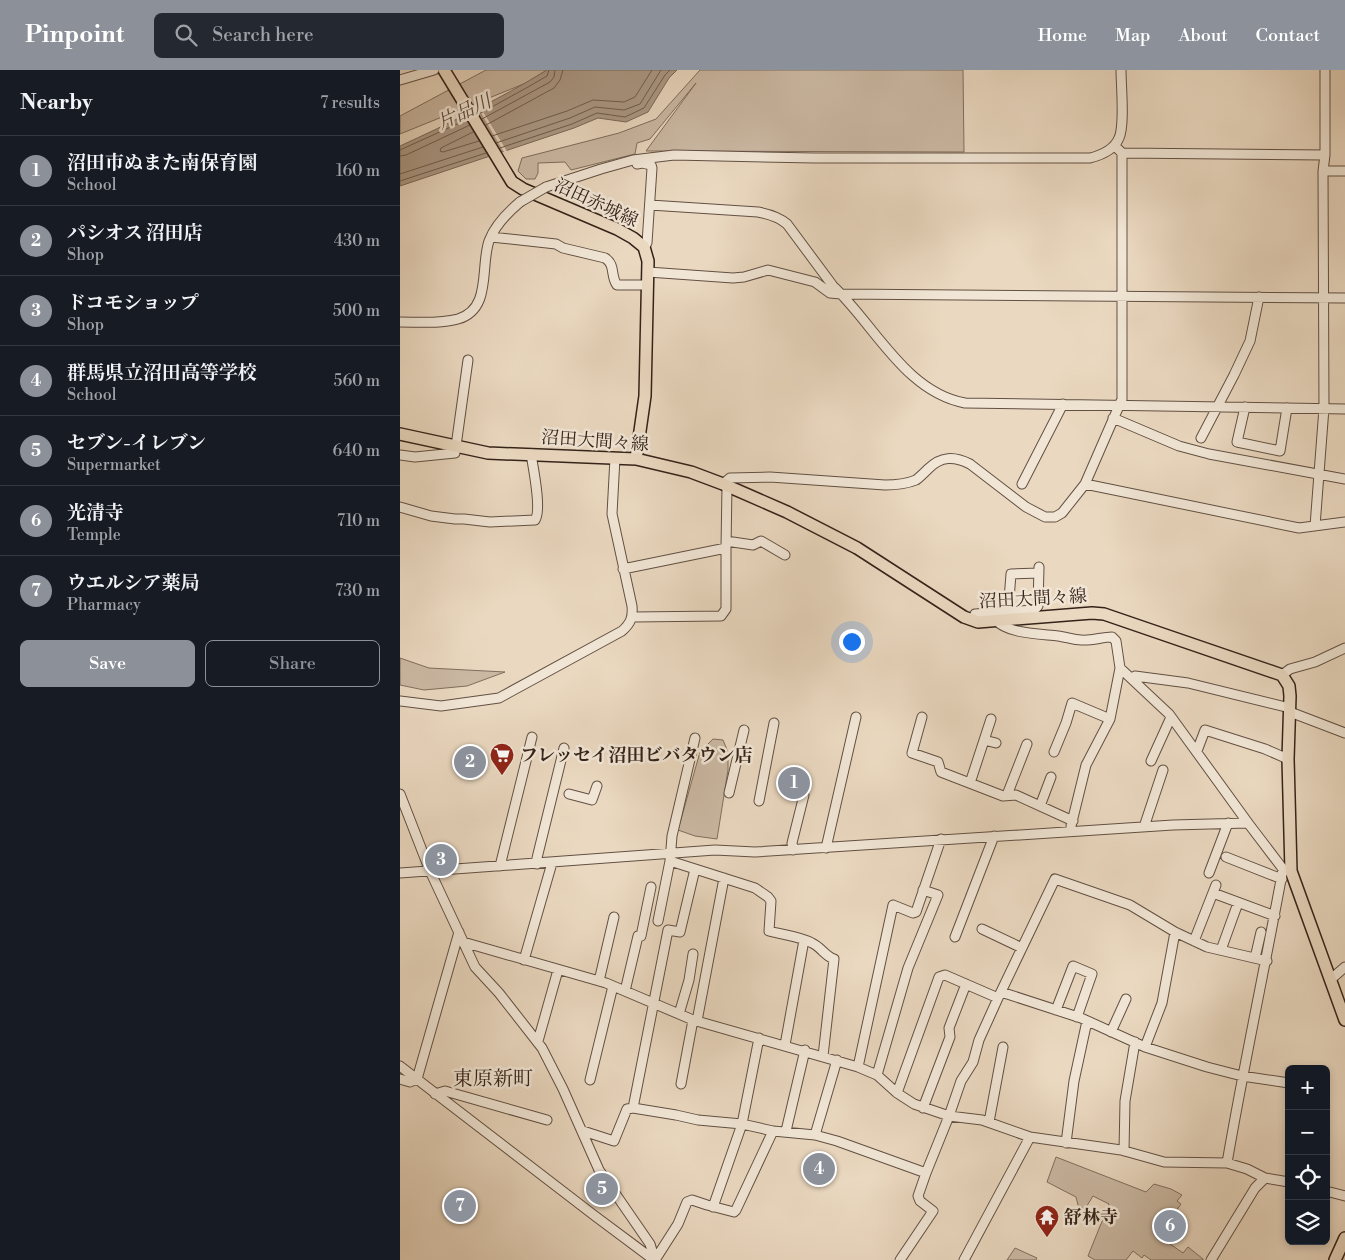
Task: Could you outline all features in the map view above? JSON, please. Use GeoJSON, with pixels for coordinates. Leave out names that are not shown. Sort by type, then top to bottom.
{"type":"FeatureCollection","features":[{"type":"Feature","properties":{"kind":"main road","name":"沼田赤城線"},"geometry":{"type":"LineString","coordinates":[[444,70],[509,178],[523,189],[617,229],[633,238],[644,248],[648,261],[645,396],[636,459]]}},
{"type":"Feature","properties":{"kind":"main road","name":"沼田大間々線"},"geometry":{"type":"LineString","coordinates":[[400,434],[488,454],[636,459],[691,472],[787,512],[857,548],[934,599],[964,617],[978,622],[1092,613],[1104,614],[1282,675]]}},
{"type":"Feature","properties":{"kind":"main road"},"geometry":{"type":"LineString","coordinates":[[1282,675],[1289,686],[1290,710],[1285,873],[1345,1020]]}},
{"type":"Feature","properties":{"kind":"main road"},"geometry":{"type":"LineString","coordinates":[[1335,1260],[1345,1238]]}},
{"type":"Feature","properties":{"kind":"street"},"geometry":{"type":"LineString","coordinates":[[400,80],[434,70]]}},
{"type":"Feature","properties":{"kind":"street"},"geometry":{"type":"LineString","coordinates":[[400,322],[458,319],[476,308],[481,297],[485,258],[491,238],[498,226],[520,202],[546,187],[633,160],[674,155],[814,158],[1090,158],[1108,151],[1119,139],[1122,128],[1121,70]]}},
{"type":"Feature","properties":{"kind":"street"},"geometry":{"type":"LineString","coordinates":[[1315,526],[1324,408],[1323,171],[1325,155],[1325,70]]}},
{"type":"Feature","properties":{"kind":"street"},"geometry":{"type":"LineString","coordinates":[[633,617],[721,616],[726,609],[725,485],[730,478],[770,477],[885,485],[903,484],[918,479],[932,465],[941,460],[948,458],[960,459],[970,464],[1026,507],[1045,517],[1055,517],[1062,513],[1085,484],[1122,399],[1122,154],[1114,145]]}},
{"type":"Feature","properties":{"kind":"street"},"geometry":{"type":"LineString","coordinates":[[1122,154],[1325,155]]}},
{"type":"Feature","properties":{"kind":"street"},"geometry":{"type":"LineString","coordinates":[[633,160],[635,164],[642,163],[651,166],[647,243],[644,248]]}},
{"type":"Feature","properties":{"kind":"street"},"geometry":{"type":"LineString","coordinates":[[1323,171],[1345,171]]}},
{"type":"Feature","properties":{"kind":"street"},"geometry":{"type":"LineString","coordinates":[[650,205],[758,212],[770,214],[778,218],[787,224],[833,286],[882,344],[925,386],[938,395],[953,401],[965,403],[1120,406],[1345,408]]}},
{"type":"Feature","properties":{"kind":"street"},"geometry":{"type":"LineString","coordinates":[[491,238],[556,244],[563,248],[605,258],[613,267],[614,279],[617,285],[647,285]]}},
{"type":"Feature","properties":{"kind":"street"},"geometry":{"type":"LineString","coordinates":[[648,272],[733,278],[768,270],[815,282],[830,293],[841,294],[1345,298]]}},
{"type":"Feature","properties":{"kind":"street"},"geometry":{"type":"LineString","coordinates":[[1202,438],[1250,341],[1259,297]]}},
{"type":"Feature","properties":{"kind":"street"},"geometry":{"type":"LineString","coordinates":[[400,456],[415,457],[455,453],[468,360]]}},
{"type":"Feature","properties":{"kind":"street"},"geometry":{"type":"LineString","coordinates":[[1022,484],[1063,404]]}},
{"type":"Feature","properties":{"kind":"street"},"geometry":{"type":"LineString","coordinates":[[1245,407],[1237,442],[1280,451],[1286,408]]}},
{"type":"Feature","properties":{"kind":"street"},"geometry":{"type":"LineString","coordinates":[[1114,418],[1179,446],[1209,454],[1345,479]]}},
{"type":"Feature","properties":{"kind":"street"},"geometry":{"type":"LineString","coordinates":[[400,507],[432,516],[455,519],[490,522],[535,520],[538,516],[538,504],[531,454]]}},
{"type":"Feature","properties":{"kind":"street"},"geometry":{"type":"LineString","coordinates":[[400,701],[441,706],[499,698],[622,631],[629,625],[633,617],[632,606],[612,514],[615,458]]}},
{"type":"Feature","properties":{"kind":"street"},"geometry":{"type":"LineString","coordinates":[[1085,484],[1299,528],[1345,522]]}},
{"type":"Feature","properties":{"kind":"street"},"geometry":{"type":"LineString","coordinates":[[624,569],[726,545],[753,546],[761,542],[785,554]]}},
{"type":"Feature","properties":{"kind":"street"},"geometry":{"type":"LineString","coordinates":[[973,620],[975,614],[1008,612],[1034,610],[1038,606],[1039,570],[1011,574],[1008,612]]}},
{"type":"Feature","properties":{"kind":"street"},"geometry":{"type":"LineString","coordinates":[[996,620],[1006,627],[1033,634],[1082,640],[1112,637],[1116,641],[1120,668],[1110,719],[1086,765],[1070,832]]}},
{"type":"Feature","properties":{"kind":"street"},"geometry":{"type":"LineString","coordinates":[[1282,675],[1290,668],[1315,662],[1345,648]]}},
{"type":"Feature","properties":{"kind":"street"},"geometry":{"type":"LineString","coordinates":[[1120,668],[1171,717],[1197,750],[1285,873],[1242,1076],[1227,1163]]}},
{"type":"Feature","properties":{"kind":"street"},"geometry":{"type":"LineString","coordinates":[[1132,678],[1135,676],[1188,683],[1290,710],[1345,733]]}},
{"type":"Feature","properties":{"kind":"street"},"geometry":{"type":"LineString","coordinates":[[1054,752],[1072,703],[1110,719]]}},
{"type":"Feature","properties":{"kind":"street"},"geometry":{"type":"LineString","coordinates":[[826,848],[856,717]]}},
{"type":"Feature","properties":{"kind":"street"},"geometry":{"type":"LineString","coordinates":[[922,717],[912,754],[938,762],[941,772],[1003,796],[1016,795],[1073,821]]}},
{"type":"Feature","properties":{"kind":"street"},"geometry":{"type":"LineString","coordinates":[[1151,761],[1171,717]]}},
{"type":"Feature","properties":{"kind":"street"},"geometry":{"type":"LineString","coordinates":[[970,783],[991,719]]}},
{"type":"Feature","properties":{"kind":"street"},"geometry":{"type":"LineString","coordinates":[[759,801],[774,723]]}},
{"type":"Feature","properties":{"kind":"street"},"geometry":{"type":"LineString","coordinates":[[729,793],[744,730]]}},
{"type":"Feature","properties":{"kind":"street"},"geometry":{"type":"LineString","coordinates":[[1197,750],[1206,730],[1265,749],[1288,759]]}},
{"type":"Feature","properties":{"kind":"street"},"geometry":{"type":"LineString","coordinates":[[500,866],[532,737]]}},
{"type":"Feature","properties":{"kind":"street"},"geometry":{"type":"LineString","coordinates":[[658,921],[671,858],[672,836],[695,738]]}},
{"type":"Feature","properties":{"kind":"street"},"geometry":{"type":"LineString","coordinates":[[984,740],[996,743]]}},
{"type":"Feature","properties":{"kind":"street"},"geometry":{"type":"LineString","coordinates":[[1007,796],[1027,744]]}},
{"type":"Feature","properties":{"kind":"street"},"geometry":{"type":"LineString","coordinates":[[537,864],[564,748]]}},
{"type":"Feature","properties":{"kind":"street"},"geometry":{"type":"LineString","coordinates":[[1144,827],[1163,770]]}},
{"type":"Feature","properties":{"kind":"street"},"geometry":{"type":"LineString","coordinates":[[1040,806],[1051,777]]}},
{"type":"Feature","properties":{"kind":"street"},"geometry":{"type":"LineString","coordinates":[[569,794],[592,800],[596,786]]}},
{"type":"Feature","properties":{"kind":"street"},"geometry":{"type":"LineString","coordinates":[[400,794],[430,871],[475,967],[499,992],[524,1026],[538,1041],[563,1088],[600,1170],[650,1244],[654,1260]]}},
{"type":"Feature","properties":{"kind":"street"},"geometry":{"type":"LineString","coordinates":[[793,850],[792,843],[804,795]]}},
{"type":"Feature","properties":{"kind":"street"},"geometry":{"type":"LineString","coordinates":[[1209,873],[1228,823]]}},
{"type":"Feature","properties":{"kind":"street"},"geometry":{"type":"LineString","coordinates":[[400,873],[552,863],[671,858],[715,850],[755,852],[1144,827],[1248,823]]}},
{"type":"Feature","properties":{"kind":"street"},"geometry":{"type":"LineString","coordinates":[[955,937],[994,836]]}},
{"type":"Feature","properties":{"kind":"street"},"geometry":{"type":"LineString","coordinates":[[858,1066],[894,905],[913,913],[916,912],[941,839]]}},
{"type":"Feature","properties":{"kind":"street"},"geometry":{"type":"LineString","coordinates":[[1226,857],[1285,873]]}},
{"type":"Feature","properties":{"kind":"street"},"geometry":{"type":"LineString","coordinates":[[671,858],[695,869],[755,888],[771,901],[769,931],[812,943],[834,959],[823,1056]]}},
{"type":"Feature","properties":{"kind":"street"},"geometry":{"type":"LineString","coordinates":[[524,960],[552,863]]}},
{"type":"Feature","properties":{"kind":"street"},"geometry":{"type":"LineString","coordinates":[[633,1108],[668,930],[680,932],[695,869]]}},
{"type":"Feature","properties":{"kind":"street"},"geometry":{"type":"LineString","coordinates":[[681,1084],[724,878]]}},
{"type":"Feature","properties":{"kind":"street"},"geometry":{"type":"LineString","coordinates":[[900,1260],[934,1211],[920,1201],[918,1196],[926,1173],[960,1080],[972,1062],[979,1040],[999,995],[1055,879],[1130,905],[1175,932],[1207,947],[1267,961]]}},
{"type":"Feature","properties":{"kind":"street"},"geometry":{"type":"LineString","coordinates":[[625,991],[638,936],[641,936],[651,887]]}},
{"type":"Feature","properties":{"kind":"street"},"geometry":{"type":"LineString","coordinates":[[1194,941],[1214,889],[1238,903],[1275,916]]}},
{"type":"Feature","properties":{"kind":"street"},"geometry":{"type":"LineString","coordinates":[[877,1075],[908,968],[938,895],[923,890]]}},
{"type":"Feature","properties":{"kind":"street"},"geometry":{"type":"LineString","coordinates":[[1221,950],[1238,903]]}},
{"type":"Feature","properties":{"kind":"street"},"geometry":{"type":"LineString","coordinates":[[599,981],[614,917]]}},
{"type":"Feature","properties":{"kind":"street"},"geometry":{"type":"LineString","coordinates":[[982,929],[1022,948]]}},
{"type":"Feature","properties":{"kind":"street"},"geometry":{"type":"LineString","coordinates":[[417,1079],[459,932]]}},
{"type":"Feature","properties":{"kind":"street"},"geometry":{"type":"LineString","coordinates":[[1145,1047],[1162,1004],[1175,932]]}},
{"type":"Feature","properties":{"kind":"street"},"geometry":{"type":"LineString","coordinates":[[1255,958],[1261,932]]}},
{"type":"Feature","properties":{"kind":"street"},"geometry":{"type":"LineString","coordinates":[[785,1045],[804,940]]}},
{"type":"Feature","properties":{"kind":"street"},"geometry":{"type":"LineString","coordinates":[[464,942],[599,981],[695,1021],[858,1066],[877,1075],[897,1093],[922,1108],[948,1116],[989,1122],[1030,1137],[1124,1151],[1172,1163],[1227,1163],[1247,1168],[1265,1178],[1285,1181]]}},
{"type":"Feature","properties":{"kind":"street"},"geometry":{"type":"LineString","coordinates":[[679,1014],[689,980],[693,954]]}},
{"type":"Feature","properties":{"kind":"street"},"geometry":{"type":"LineString","coordinates":[[1056,1010],[1073,966],[1092,974],[1077,1017]]}},
{"type":"Feature","properties":{"kind":"street"},"geometry":{"type":"LineString","coordinates":[[1330,980],[1345,967]]}},
{"type":"Feature","properties":{"kind":"street"},"geometry":{"type":"LineString","coordinates":[[538,1041],[558,970]]}},
{"type":"Feature","properties":{"kind":"street"},"geometry":{"type":"LineString","coordinates":[[897,1093],[939,977],[945,975],[999,995],[1077,1017],[1145,1047],[1207,1067],[1242,1076],[1285,1082]]}},
{"type":"Feature","properties":{"kind":"street"},"geometry":{"type":"LineString","coordinates":[[922,1108],[950,1037],[949,1028],[966,984]]}},
{"type":"Feature","properties":{"kind":"street"},"geometry":{"type":"LineString","coordinates":[[590,1080],[613,986]]}},
{"type":"Feature","properties":{"kind":"street"},"geometry":{"type":"LineString","coordinates":[[1111,1032],[1126,999]]}},
{"type":"Feature","properties":{"kind":"street"},"geometry":{"type":"LineString","coordinates":[[1066,1143],[1074,1081],[1087,1021]]}},
{"type":"Feature","properties":{"kind":"street"},"geometry":{"type":"LineString","coordinates":[[713,1207],[742,1124],[759,1038]]}},
{"type":"Feature","properties":{"kind":"street"},"geometry":{"type":"LineString","coordinates":[[1124,1151],[1126,1101],[1135,1042]]}},
{"type":"Feature","properties":{"kind":"street"},"geometry":{"type":"LineString","coordinates":[[989,1122],[1003,1047]]}},
{"type":"Feature","properties":{"kind":"street"},"geometry":{"type":"LineString","coordinates":[[786,1131],[805,1050]]}},
{"type":"Feature","properties":{"kind":"street"},"geometry":{"type":"LineString","coordinates":[[815,1135],[837,1060]]}},
{"type":"Feature","properties":{"kind":"street"},"geometry":{"type":"LineString","coordinates":[[400,1066],[654,1260]]}},
{"type":"Feature","properties":{"kind":"street"},"geometry":{"type":"LineString","coordinates":[[400,1080],[410,1082],[417,1079]]}},
{"type":"Feature","properties":{"kind":"street"},"geometry":{"type":"LineString","coordinates":[[435,1094],[445,1091],[547,1120]]}},
{"type":"Feature","properties":{"kind":"street"},"geometry":{"type":"LineString","coordinates":[[582,1131],[614,1140],[627,1108],[633,1108],[698,1120],[742,1124],[773,1131],[815,1135],[926,1173]]}},
{"type":"Feature","properties":{"kind":"street"},"geometry":{"type":"LineString","coordinates":[[654,1260],[678,1224],[687,1202],[692,1200],[734,1212],[736,1210],[773,1131]]}},
{"type":"Feature","properties":{"kind":"street"},"geometry":{"type":"LineString","coordinates":[[964,1260],[1030,1137]]}},
{"type":"Feature","properties":{"kind":"street"},"geometry":{"type":"LineString","coordinates":[[1211,1260],[1255,1188],[1265,1178]]}},
{"type":"Feature","properties":{"kind":"street"},"geometry":{"type":"LineString","coordinates":[[1330,1192],[1345,1196]]}},
{"type":"Feature","properties":{"kind":"shaded area"},"geometry":{"type":"Polygon","coordinates":[[[486,70],[547,70],[526,83],[400,134],[400,116],[486,70]]]}},
{"type":"Feature","properties":{"kind":"shaded area"},"geometry":{"type":"Polygon","coordinates":[[[700,70],[963,70],[964,152],[646,151],[696,83],[650,139],[637,143],[635,154],[571,170],[565,162],[538,163],[538,173],[535,179],[526,179],[518,171],[522,158],[619,133],[656,119],[700,70]]]}},
{"type":"Feature","properties":{"kind":"shaded area"},"geometry":{"type":"Polygon","coordinates":[[[400,658],[429,668],[505,672],[467,686],[424,690],[400,685],[400,658]]]}},
{"type":"Feature","properties":{"kind":"shaded area"},"geometry":{"type":"Polygon","coordinates":[[[713,739],[723,740],[728,752],[728,770],[717,839],[695,836],[678,830],[700,752],[713,739]]]}},
{"type":"Feature","properties":{"kind":"shaded area"},"geometry":{"type":"Polygon","coordinates":[[[1056,1157],[1146,1192],[1154,1184],[1171,1189],[1182,1195],[1177,1201],[1181,1204],[1173,1215],[1165,1211],[1156,1230],[1172,1239],[1170,1244],[1183,1253],[1188,1247],[1203,1260],[1151,1260],[1144,1255],[1142,1258],[1133,1251],[1126,1260],[1095,1260],[1088,1256],[1109,1204],[1093,1196],[1085,1209],[1078,1205],[1076,1197],[1047,1182],[1056,1157]]]}},
{"type":"Feature","properties":{"kind":"shaded area"},"geometry":{"type":"Polygon","coordinates":[[[1015,1248],[1037,1258],[1036,1260],[1007,1260],[1015,1248]]]}},
{"type":"Feature","properties":{"kind":"water"},"geometry":{"type":"Polygon","coordinates":[[[547,70],[677,70],[669,78],[648,112],[626,122],[598,118],[574,128],[400,186],[400,146],[475,110],[547,70]]]}},
{"type":"Feature","properties":{"kind":"pier"},"geometry":{"type":"Polygon","coordinates":[[[479,105],[508,153],[505,154],[477,106],[479,105]]]}},
{"type":"Feature","properties":{"kind":"place","name":"パシオス 沼田店"},"geometry":{"type":"Point","coordinates":[470,762]}},
{"type":"Feature","properties":{"kind":"place","name":"フレッセイ沼田ビバタウン店"},"geometry":{"type":"Point","coordinates":[502,776]}},
{"type":"Feature","properties":{"kind":"place","name":"沼田市ぬまた南保育園"},"geometry":{"type":"Point","coordinates":[794,783]}},
{"type":"Feature","properties":{"kind":"place","name":"ドコモショップ"},"geometry":{"type":"Point","coordinates":[441,860]}},
{"type":"Feature","properties":{"kind":"place","name":"群馬県立沼田高等学校"},"geometry":{"type":"Point","coordinates":[819,1169]}},
{"type":"Feature","properties":{"kind":"place","name":"セブン-イレブン"},"geometry":{"type":"Point","coordinates":[602,1189]}},
{"type":"Feature","properties":{"kind":"place","name":"ウエルシア薬局"},"geometry":{"type":"Point","coordinates":[460,1206]}},
{"type":"Feature","properties":{"kind":"place","name":"光清寺"},"geometry":{"type":"Point","coordinates":[1170,1226]}},
{"type":"Feature","properties":{"kind":"place","name":"舒林寺"},"geometry":{"type":"Point","coordinates":[1047,1238]}},
{"type":"Feature","properties":{"kind":"district","name":"東原新町"},"geometry":{"type":"Point","coordinates":[493,1079]}},
{"type":"Feature","properties":{"kind":"water label","name":"片品川"},"geometry":{"type":"Point","coordinates":[464,112]}}]}
